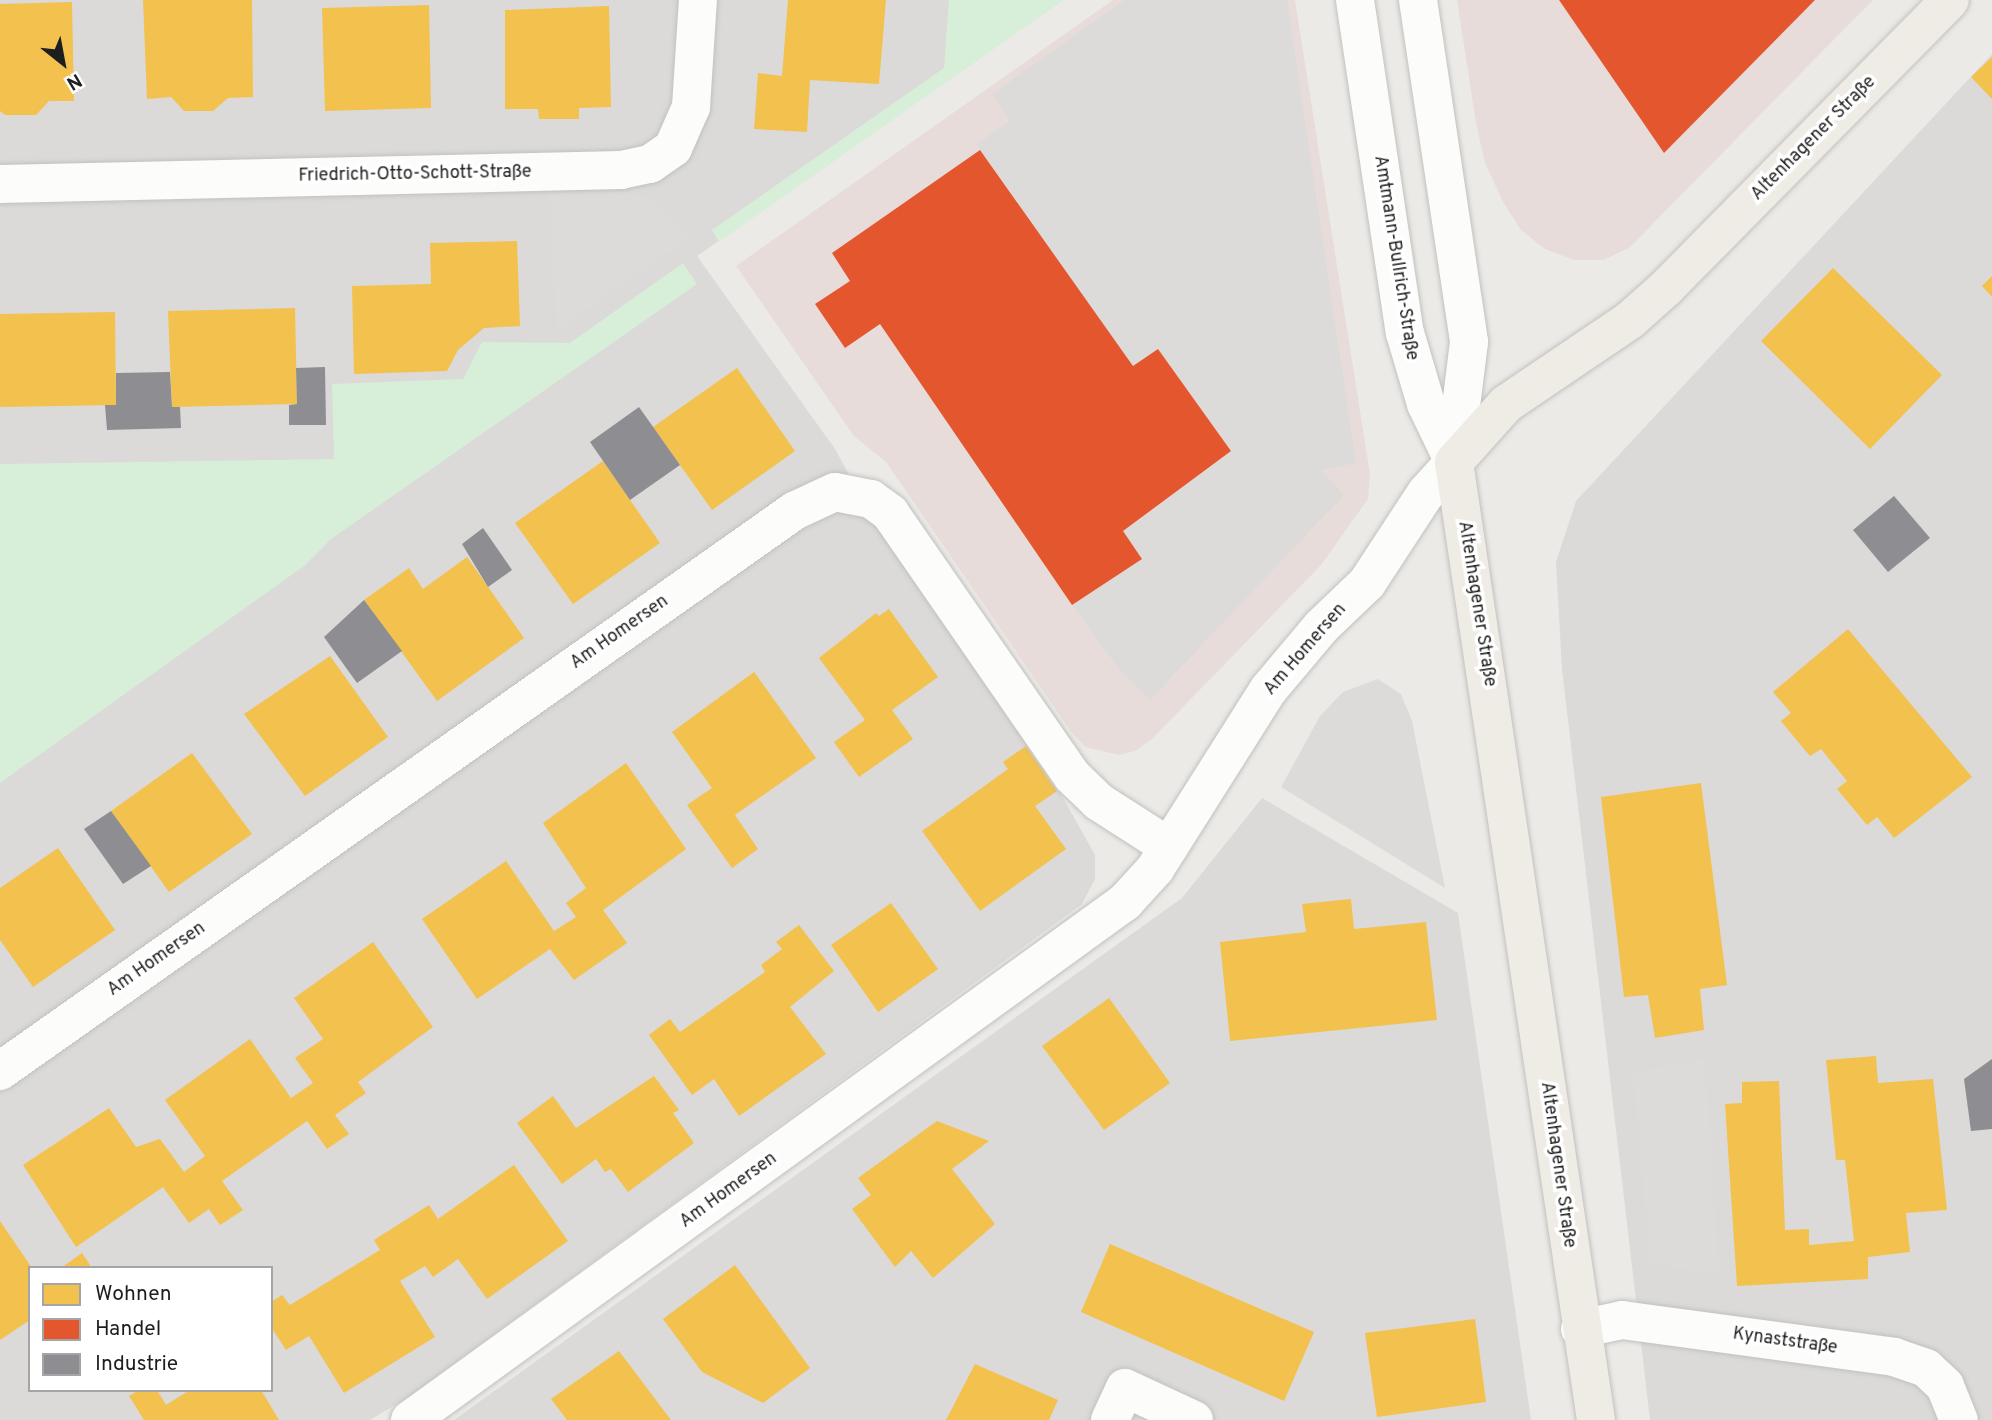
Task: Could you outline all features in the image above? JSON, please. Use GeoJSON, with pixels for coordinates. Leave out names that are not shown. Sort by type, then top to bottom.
{"type":"FeatureCollection","features":[{"type":"Feature","properties":{"kind":"main road","name":"Altenhagener Straße"},"geometry":{"type":"LineString","coordinates":[[1596,1420],[1580,1329],[1454,462],[1506,404],[1630,320],[1666,288],[1950,0]]}},
{"type":"Feature","properties":{"kind":"street","name":"Friedrich-Otto-Schott-Straße"},"geometry":{"type":"LineString","coordinates":[[0,184],[621,170],[650,164],[673,148],[691,107],[698,0]]}},
{"type":"Feature","properties":{"kind":"street","name":"Amtmann-Bullrich-Straße"},"geometry":{"type":"LineString","coordinates":[[1355,0],[1405,333],[1426,404],[1454,462]]}},
{"type":"Feature","properties":{"kind":"street"},"geometry":{"type":"LineString","coordinates":[[1418,0],[1469,342],[1454,462]]}},
{"type":"Feature","properties":{"kind":"street","name":"Am Homersen"},"geometry":{"type":"LineString","coordinates":[[410,1420],[1125,902],[1169,847],[1269,690],[1321,627],[1367,583],[1426,493],[1454,462]]}},
{"type":"Feature","properties":{"kind":"street","name":"Am Homersen"},"geometry":{"type":"LineString","coordinates":[[0,1071],[794,511],[835,492],[871,499],[890,513],[1072,776],[1099,802],[1169,847]]}},
{"type":"Feature","properties":{"kind":"street","name":"Kynaststraße"},"geometry":{"type":"LineString","coordinates":[[1580,1329],[1622,1320],[1894,1357],[1926,1368],[1945,1386],[1959,1420]]}},
{"type":"Feature","properties":{"kind":"street"},"geometry":{"type":"LineString","coordinates":[[1110,1420],[1125,1388],[1195,1420]]}},
{"type":"Feature","properties":{"kind":"shaded area"},"geometry":{"type":"Polygon","coordinates":[[[0,0],[1063,0],[697,256],[835,449],[882,535],[1062,796],[1095,855],[1095,879],[1082,904],[410,1396],[370,1420],[0,1420],[0,0]]]}},
{"type":"Feature","properties":{"kind":"shaded area"},"geometry":{"type":"Polygon","coordinates":[[[1113,0],[1295,0],[1370,474],[1368,499],[1321,565],[1151,740],[1135,751],[1119,755],[1085,747],[1072,733],[886,462],[854,436],[736,266],[1113,0]]]}},
{"type":"Feature","properties":{"kind":"shaded area"},"geometry":{"type":"Polygon","coordinates":[[[1124,0],[1287,0],[1356,463],[1321,470],[1344,495],[1150,700],[1122,673],[1072,605],[1142,559],[1123,531],[1231,450],[1158,349],[1133,366],[976,144],[1010,121],[992,94],[1124,0]]]}},
{"type":"Feature","properties":{"kind":"shaded area"},"geometry":{"type":"Polygon","coordinates":[[[1457,0],[1873,0],[1629,248],[1603,260],[1574,260],[1545,249],[1521,230],[1503,202],[1485,163],[1457,0]]]}},
{"type":"Feature","properties":{"kind":"shaded area"},"geometry":{"type":"Polygon","coordinates":[[[1992,54],[1992,1420],[1650,1420],[1562,669],[1556,562],[1576,501],[1992,54]]]}},
{"type":"Feature","properties":{"kind":"shaded area"},"geometry":{"type":"Polygon","coordinates":[[[626,190],[656,201],[687,239],[557,330],[549,194],[626,190]]]}},
{"type":"Feature","properties":{"kind":"shaded area"},"geometry":{"type":"Polygon","coordinates":[[[1378,679],[1401,694],[1412,721],[1445,888],[1281,787],[1320,716],[1343,692],[1378,679]]]}},
{"type":"Feature","properties":{"kind":"shaded area"},"geometry":{"type":"Polygon","coordinates":[[[1262,798],[1458,913],[1531,1420],[454,1420],[1182,898],[1262,798]]]}},
{"type":"Feature","properties":{"kind":"shaded area"},"geometry":{"type":"Polygon","coordinates":[[[1705,1059],[1719,1275],[1650,1264],[1633,1073],[1705,1059]]]}},
{"type":"Feature","properties":{"kind":"green space"},"geometry":{"type":"Polygon","coordinates":[[[949,0],[1063,0],[719,242],[712,230],[944,68],[949,0]]]}},
{"type":"Feature","properties":{"kind":"green space"},"geometry":{"type":"Polygon","coordinates":[[[683,263],[697,284],[331,539],[304,566],[0,783],[0,464],[334,459],[332,384],[463,379],[482,342],[570,343],[683,263]]]}},
{"type":"Feature","properties":{"kind":"building: Wohnen"},"geometry":{"type":"Polygon","coordinates":[[[143,0],[252,0],[253,97],[228,98],[213,111],[184,111],[171,97],[147,99],[143,0]]]}},
{"type":"Feature","properties":{"kind":"building: Wohnen"},"geometry":{"type":"Polygon","coordinates":[[[788,0],[886,0],[879,84],[810,80],[807,132],[754,129],[758,73],[782,76],[788,0]]]}},
{"type":"Feature","properties":{"kind":"building: Wohnen"},"geometry":{"type":"Polygon","coordinates":[[[72,2],[74,101],[49,101],[36,115],[5,115],[0,111],[0,4],[72,2]]]}},
{"type":"Feature","properties":{"kind":"building: Wohnen"},"geometry":{"type":"Polygon","coordinates":[[[429,5],[431,108],[325,111],[322,8],[429,5]]]}},
{"type":"Feature","properties":{"kind":"building: Wohnen"},"geometry":{"type":"Polygon","coordinates":[[[609,6],[611,107],[579,108],[579,119],[539,119],[538,109],[505,109],[505,10],[609,6]]]}},
{"type":"Feature","properties":{"kind":"building: Wohnen"},"geometry":{"type":"Polygon","coordinates":[[[1992,57],[1992,99],[1971,77],[1992,57]]]}},
{"type":"Feature","properties":{"kind":"building: Wohnen"},"geometry":{"type":"Polygon","coordinates":[[[517,241],[520,326],[484,328],[458,350],[447,371],[354,374],[352,286],[431,284],[430,243],[517,241]]]}},
{"type":"Feature","properties":{"kind":"building: Wohnen"},"geometry":{"type":"Polygon","coordinates":[[[1833,268],[1942,375],[1870,449],[1761,341],[1833,268]]]}},
{"type":"Feature","properties":{"kind":"building: Wohnen"},"geometry":{"type":"Polygon","coordinates":[[[1992,276],[1992,297],[1982,286],[1992,276]]]}},
{"type":"Feature","properties":{"kind":"building: Wohnen"},"geometry":{"type":"Polygon","coordinates":[[[295,308],[297,404],[172,407],[168,311],[295,308]]]}},
{"type":"Feature","properties":{"kind":"building: Wohnen"},"geometry":{"type":"Polygon","coordinates":[[[115,312],[116,405],[0,407],[0,314],[115,312]]]}},
{"type":"Feature","properties":{"kind":"building: Wohnen"},"geometry":{"type":"Polygon","coordinates":[[[737,368],[795,451],[712,510],[653,427],[737,368]]]}},
{"type":"Feature","properties":{"kind":"building: Wohnen"},"geometry":{"type":"Polygon","coordinates":[[[603,461],[660,543],[573,604],[515,523],[603,461]]]}},
{"type":"Feature","properties":{"kind":"building: Wohnen"},"geometry":{"type":"Polygon","coordinates":[[[467,557],[524,638],[437,701],[364,600],[409,568],[423,589],[467,557]]]}},
{"type":"Feature","properties":{"kind":"building: Wohnen"},"geometry":{"type":"Polygon","coordinates":[[[889,609],[938,677],[892,710],[913,739],[859,777],[834,742],[865,720],[819,658],[876,613],[879,616],[889,609]]]}},
{"type":"Feature","properties":{"kind":"building: Wohnen"},"geometry":{"type":"Polygon","coordinates":[[[1848,629],[1972,777],[1894,838],[1877,817],[1867,825],[1837,789],[1847,781],[1821,749],[1810,756],[1794,737],[1781,721],[1791,713],[1773,692],[1848,629]]]}},
{"type":"Feature","properties":{"kind":"building: Wohnen"},"geometry":{"type":"Polygon","coordinates":[[[330,656],[388,737],[305,796],[244,714],[330,656]]]}},
{"type":"Feature","properties":{"kind":"building: Wohnen"},"geometry":{"type":"Polygon","coordinates":[[[754,672],[816,758],[735,815],[758,849],[732,868],[687,805],[712,788],[672,732],[754,672]]]}},
{"type":"Feature","properties":{"kind":"building: Wohnen"},"geometry":{"type":"Polygon","coordinates":[[[1026,746],[1057,791],[1035,806],[1066,849],[980,911],[922,831],[1008,769],[1003,762],[1026,746]]]}},
{"type":"Feature","properties":{"kind":"building: Wohnen"},"geometry":{"type":"Polygon","coordinates":[[[192,753],[252,834],[169,892],[111,811],[192,753]]]}},
{"type":"Feature","properties":{"kind":"building: Wohnen"},"geometry":{"type":"Polygon","coordinates":[[[626,763],[686,849],[603,910],[627,943],[574,980],[550,949],[477,999],[422,919],[506,861],[554,931],[576,917],[566,903],[586,888],[543,823],[626,763]]]}},
{"type":"Feature","properties":{"kind":"building: Wohnen"},"geometry":{"type":"Polygon","coordinates":[[[1701,783],[1727,985],[1700,989],[1704,1030],[1655,1038],[1648,995],[1624,997],[1601,797],[1701,783]]]}},
{"type":"Feature","properties":{"kind":"building: Wohnen"},"geometry":{"type":"Polygon","coordinates":[[[58,848],[115,930],[33,987],[0,940],[0,888],[58,848]]]}},
{"type":"Feature","properties":{"kind":"building: Wohnen"},"geometry":{"type":"Polygon","coordinates":[[[1351,899],[1354,929],[1426,922],[1437,1020],[1230,1041],[1220,942],[1306,932],[1302,904],[1351,899]]]}},
{"type":"Feature","properties":{"kind":"building: Wohnen"},"geometry":{"type":"Polygon","coordinates":[[[891,903],[938,969],[878,1012],[831,945],[891,903]]]}},
{"type":"Feature","properties":{"kind":"building: Wohnen"},"geometry":{"type":"Polygon","coordinates":[[[799,925],[834,971],[790,1007],[826,1054],[739,1116],[714,1079],[692,1095],[649,1035],[670,1019],[680,1032],[765,972],[761,965],[782,949],[776,942],[799,925]]]}},
{"type":"Feature","properties":{"kind":"building: Wohnen"},"geometry":{"type":"Polygon","coordinates":[[[373,942],[433,1027],[358,1082],[366,1093],[335,1115],[349,1134],[327,1149],[307,1121],[222,1181],[243,1210],[220,1225],[209,1209],[189,1223],[163,1187],[76,1247],[23,1165],[109,1108],[136,1147],[160,1139],[184,1172],[205,1156],[165,1100],[250,1039],[291,1098],[313,1083],[295,1058],[323,1039],[294,998],[373,942]]]}},
{"type":"Feature","properties":{"kind":"building: Wohnen"},"geometry":{"type":"Polygon","coordinates":[[[1109,998],[1170,1083],[1104,1130],[1042,1046],[1109,998]]]}},
{"type":"Feature","properties":{"kind":"building: Wohnen"},"geometry":{"type":"Polygon","coordinates":[[[1876,1056],[1878,1083],[1933,1079],[1947,1210],[1906,1213],[1910,1252],[1868,1257],[1868,1279],[1737,1286],[1725,1104],[1742,1103],[1742,1082],[1779,1081],[1785,1230],[1809,1229],[1809,1245],[1854,1241],[1845,1160],[1836,1160],[1826,1060],[1876,1056]]]}},
{"type":"Feature","properties":{"kind":"building: Wohnen"},"geometry":{"type":"Polygon","coordinates":[[[654,1076],[679,1110],[673,1113],[694,1143],[628,1192],[611,1169],[605,1172],[596,1159],[562,1184],[517,1123],[553,1096],[576,1128],[654,1076]]]}},
{"type":"Feature","properties":{"kind":"building: Wohnen"},"geometry":{"type":"Polygon","coordinates":[[[937,1121],[989,1141],[952,1169],[995,1224],[933,1278],[911,1251],[895,1267],[852,1209],[871,1195],[858,1178],[937,1121]]]}},
{"type":"Feature","properties":{"kind":"building: Wohnen"},"geometry":{"type":"Polygon","coordinates":[[[514,1165],[568,1241],[487,1299],[458,1259],[433,1277],[425,1266],[400,1281],[435,1337],[344,1393],[309,1336],[286,1350],[273,1330],[273,1301],[282,1295],[290,1305],[380,1250],[374,1240],[429,1205],[438,1219],[514,1165]]]}},
{"type":"Feature","properties":{"kind":"building: Wohnen"},"geometry":{"type":"Polygon","coordinates":[[[0,1221],[31,1266],[28,1266],[28,1321],[0,1340],[0,1221]]]}},
{"type":"Feature","properties":{"kind":"building: Wohnen"},"geometry":{"type":"Polygon","coordinates":[[[1110,1244],[1314,1332],[1284,1401],[1081,1312],[1110,1244]]]}},
{"type":"Feature","properties":{"kind":"building: Wohnen"},"geometry":{"type":"Polygon","coordinates":[[[82,1253],[91,1266],[64,1266],[82,1253]]]}},
{"type":"Feature","properties":{"kind":"building: Wohnen"},"geometry":{"type":"Polygon","coordinates":[[[735,1265],[810,1368],[763,1403],[702,1372],[663,1319],[735,1265]]]}},
{"type":"Feature","properties":{"kind":"building: Wohnen"},"geometry":{"type":"Polygon","coordinates":[[[1475,1319],[1486,1402],[1377,1417],[1365,1333],[1475,1319]]]}},
{"type":"Feature","properties":{"kind":"building: Wohnen"},"geometry":{"type":"Polygon","coordinates":[[[619,1351],[671,1420],[567,1420],[551,1399],[619,1351]]]}},
{"type":"Feature","properties":{"kind":"building: Wohnen"},"geometry":{"type":"Polygon","coordinates":[[[975,1364],[1058,1400],[1049,1420],[946,1420],[975,1364]]]}},
{"type":"Feature","properties":{"kind":"building: Wohnen"},"geometry":{"type":"Polygon","coordinates":[[[136,1392],[158,1392],[166,1405],[187,1392],[262,1392],[279,1420],[144,1420],[129,1396],[136,1392]]]}},
{"type":"Feature","properties":{"kind":"building: Handel"},"geometry":{"type":"Polygon","coordinates":[[[1559,0],[1815,0],[1664,153],[1559,0]]]}},
{"type":"Feature","properties":{"kind":"building: Handel"},"geometry":{"type":"Polygon","coordinates":[[[980,150],[1133,366],[1158,349],[1231,451],[1123,531],[1142,559],[1072,605],[880,324],[845,348],[815,304],[850,281],[832,253],[980,150]]]}},
{"type":"Feature","properties":{"kind":"building: Industrie"},"geometry":{"type":"Polygon","coordinates":[[[325,367],[326,425],[289,425],[289,405],[297,404],[296,368],[325,367]]]}},
{"type":"Feature","properties":{"kind":"building: Industrie"},"geometry":{"type":"Polygon","coordinates":[[[170,372],[172,407],[180,407],[181,428],[107,430],[105,405],[116,405],[116,373],[170,372]]]}},
{"type":"Feature","properties":{"kind":"building: Industrie"},"geometry":{"type":"Polygon","coordinates":[[[639,407],[680,465],[630,500],[590,442],[639,407]]]}},
{"type":"Feature","properties":{"kind":"building: Industrie"},"geometry":{"type":"Polygon","coordinates":[[[1894,496],[1930,538],[1888,572],[1853,530],[1894,496]]]}},
{"type":"Feature","properties":{"kind":"building: Industrie"},"geometry":{"type":"Polygon","coordinates":[[[483,528],[512,570],[488,587],[462,544],[483,528]]]}},
{"type":"Feature","properties":{"kind":"building: Industrie"},"geometry":{"type":"Polygon","coordinates":[[[364,600],[402,651],[357,683],[324,637],[364,600]]]}},
{"type":"Feature","properties":{"kind":"building: Industrie"},"geometry":{"type":"Polygon","coordinates":[[[111,811],[151,866],[123,884],[84,829],[111,811]]]}},
{"type":"Feature","properties":{"kind":"building: Industrie"},"geometry":{"type":"Polygon","coordinates":[[[1992,1059],[1992,1129],[1971,1131],[1964,1079],[1992,1059]]]}}]}
